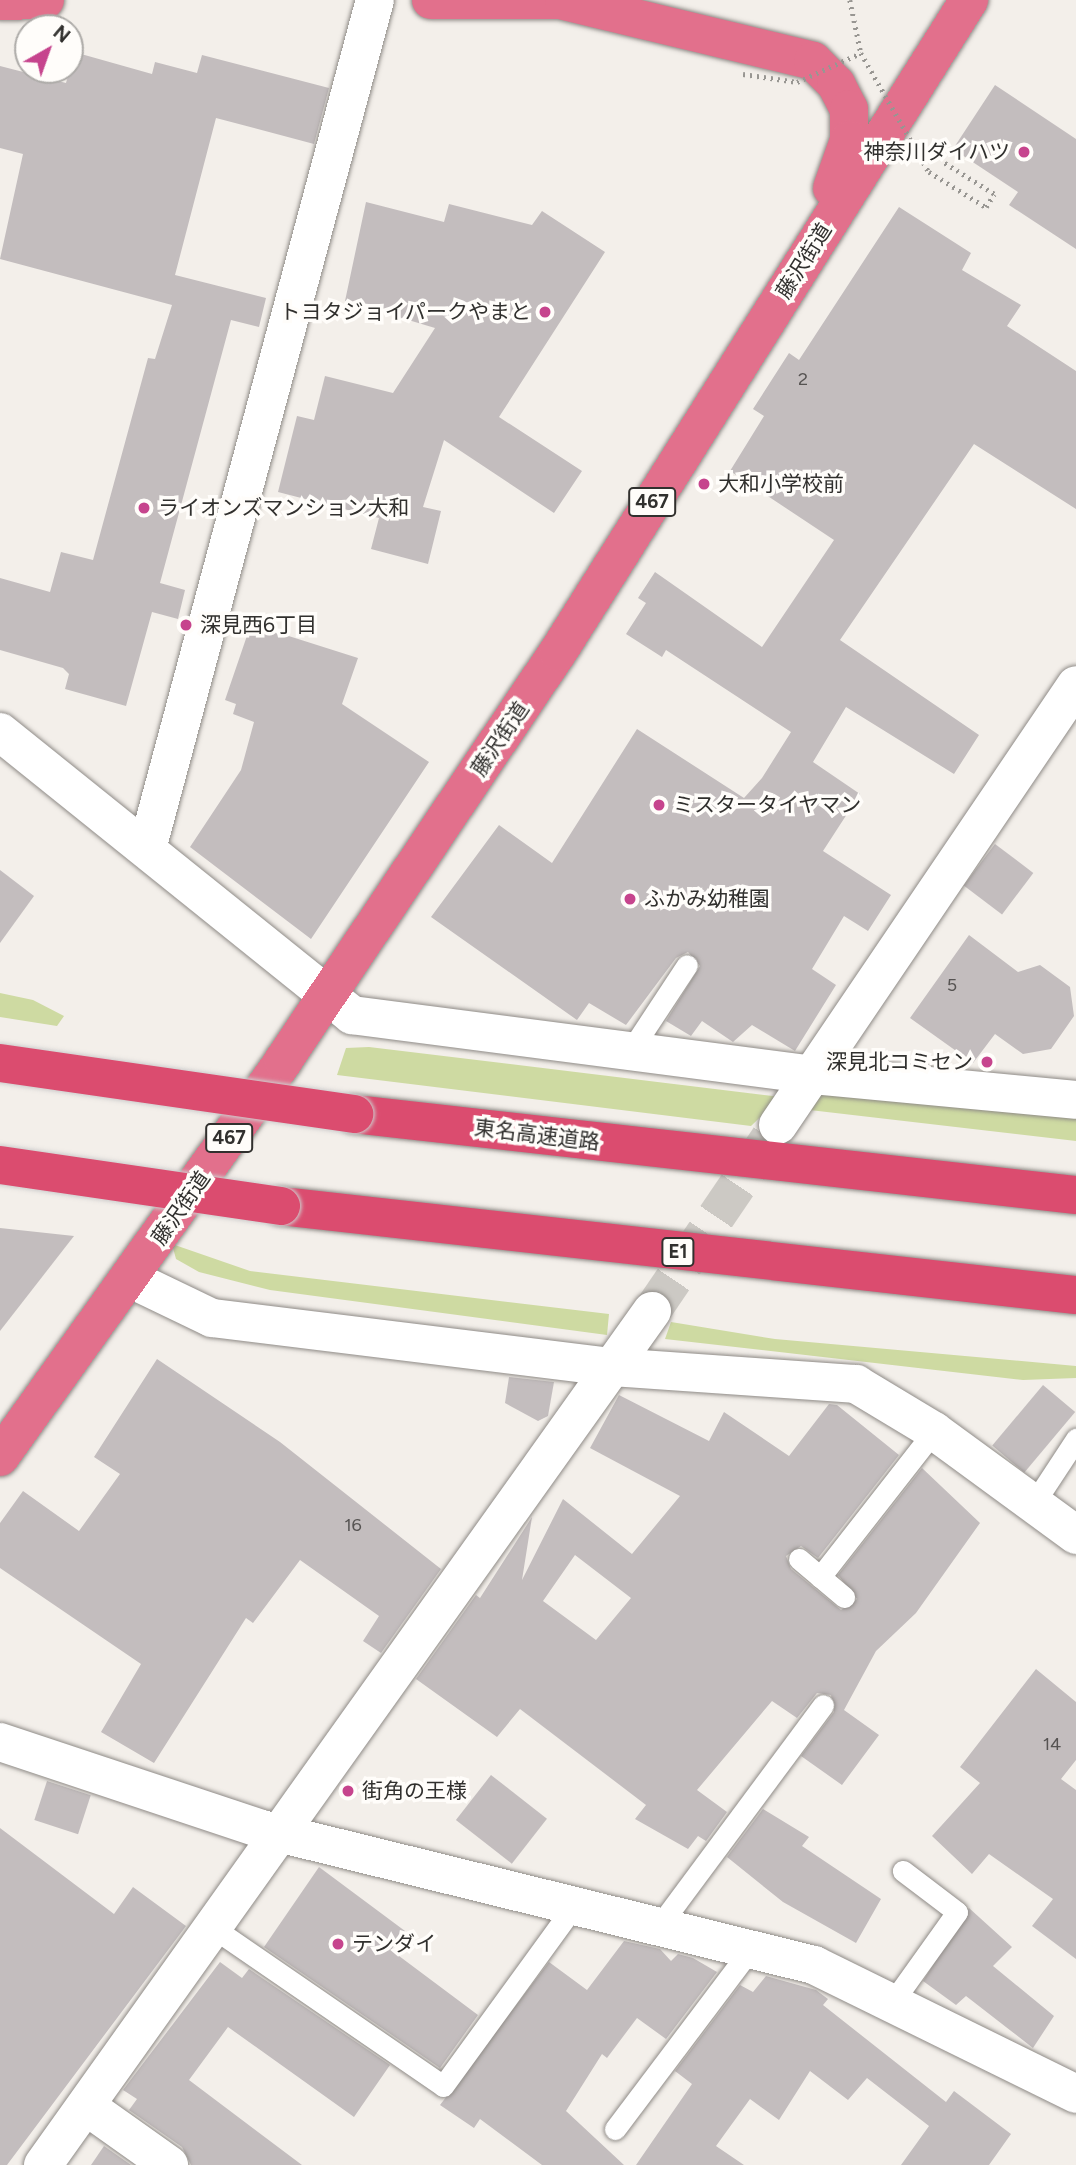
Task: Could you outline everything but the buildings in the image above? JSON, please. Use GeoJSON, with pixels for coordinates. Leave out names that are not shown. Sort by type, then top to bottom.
{"type":"FeatureCollection","features":[{"type":"Feature","properties":{"kind":"highway"},"geometry":{"type":"LineString","coordinates":[[0,1],[45,0]]}},
{"type":"Feature","properties":{"kind":"highway"},"geometry":{"type":"LineString","coordinates":[[431,0],[571,1],[788,50],[813,61],[836,84],[849,110],[849,140],[837,179],[751,346]]}},
{"type":"Feature","properties":{"kind":"highway","name":"藤沢街道"},"geometry":{"type":"LineString","coordinates":[[0,1457],[131,1279],[327,997],[558,652],[969,0]]}},
{"type":"Feature","properties":{"kind":"highway","name":"東名高速道路"},"geometry":{"type":"LineString","coordinates":[[0,1063],[354,1114],[1076,1195]]}},
{"type":"Feature","properties":{"kind":"highway","name":"E1"},"geometry":{"type":"LineString","coordinates":[[0,1165],[281,1206],[1076,1295]]}},
{"type":"Feature","properties":{"kind":"street"},"geometry":{"type":"LineString","coordinates":[[147,849],[375,0]]}},
{"type":"Feature","properties":{"kind":"street"},"geometry":{"type":"LineString","coordinates":[[778,1125],[1076,685]]}},
{"type":"Feature","properties":{"kind":"street"},"geometry":{"type":"LineString","coordinates":[[0,732],[327,997],[352,1014],[397,1025],[813,1075],[1076,1100]]}},
{"type":"Feature","properties":{"kind":"street"},"geometry":{"type":"LineString","coordinates":[[131,1279],[212,1318],[613,1367],[856,1384],[934,1431],[1076,1535]]}},
{"type":"Feature","properties":{"kind":"street"},"geometry":{"type":"LineString","coordinates":[[44,2165],[652,1311]]}},
{"type":"Feature","properties":{"kind":"street"},"geometry":{"type":"LineString","coordinates":[[0,1742],[279,1832],[814,1965],[894,2000],[1076,2094]]}},
{"type":"Feature","properties":{"kind":"street"},"geometry":{"type":"LineString","coordinates":[[86,2106],[169,2165]]}},
{"type":"Feature","properties":{"kind":"lane"},"geometry":{"type":"LineString","coordinates":[[629,1053],[687,965]]}},
{"type":"Feature","properties":{"kind":"lane"},"geometry":{"type":"LineString","coordinates":[[820,1577],[934,1431]]}},
{"type":"Feature","properties":{"kind":"lane"},"geometry":{"type":"LineString","coordinates":[[1034,1503],[1076,1439]]}},
{"type":"Feature","properties":{"kind":"lane"},"geometry":{"type":"LineString","coordinates":[[799,1559],[844,1597]]}},
{"type":"Feature","properties":{"kind":"lane"},"geometry":{"type":"LineString","coordinates":[[659,1926],[822,1705]]}},
{"type":"Feature","properties":{"kind":"lane"},"geometry":{"type":"LineString","coordinates":[[894,2000],[957,1912],[903,1871]]}},
{"type":"Feature","properties":{"kind":"lane"},"geometry":{"type":"LineString","coordinates":[[212,1927],[443,2086],[575,1904]]}},
{"type":"Feature","properties":{"kind":"lane"},"geometry":{"type":"LineString","coordinates":[[615,2129],[750,1950]]}},
{"type":"Feature","properties":{"kind":"path"},"geometry":{"type":"LineString","coordinates":[[850,0],[861,53],[929,172],[986,207],[995,194],[944,163]]}},
{"type":"Feature","properties":{"kind":"path"},"geometry":{"type":"LineString","coordinates":[[743,74],[797,82],[861,53]]}},
{"type":"Feature","properties":{"kind":"green space"},"geometry":{"type":"Polygon","coordinates":[[[0,993],[33,1000],[64,1016],[57,1026],[0,1017],[0,993]]]}},
{"type":"Feature","properties":{"kind":"green space"},"geometry":{"type":"Polygon","coordinates":[[[369,1047],[781,1097],[751,1126],[337,1075],[346,1048],[369,1047]]]}},
{"type":"Feature","properties":{"kind":"green space"},"geometry":{"type":"Polygon","coordinates":[[[830,1087],[1076,1102],[1076,1141],[801,1109],[830,1087]]]}},
{"type":"Feature","properties":{"kind":"green space"},"geometry":{"type":"Polygon","coordinates":[[[172,1244],[250,1271],[609,1314],[607,1335],[270,1290],[199,1272],[176,1259],[172,1244]]]}},
{"type":"Feature","properties":{"kind":"green space"},"geometry":{"type":"Polygon","coordinates":[[[671,1322],[775,1339],[1076,1366],[1076,1378],[1023,1380],[665,1339],[671,1322]]]}},
{"type":"Feature","properties":{"kind":"tunnel"},"geometry":{"type":"LineString","coordinates":[[652,1311],[773,1133]]}},
{"type":"Feature","properties":{"kind":"place","name":"神奈川ダイハツ"},"geometry":{"type":"Point","coordinates":[1024,152]}},
{"type":"Feature","properties":{"kind":"place","name":"トヨタジョイパークやまと"},"geometry":{"type":"Point","coordinates":[545,312]}},
{"type":"Feature","properties":{"kind":"place","name":"大和小学校前"},"geometry":{"type":"Point","coordinates":[704,484]}},
{"type":"Feature","properties":{"kind":"place","name":"ライオンズマンション大和"},"geometry":{"type":"Point","coordinates":[144,508]}},
{"type":"Feature","properties":{"kind":"place","name":"深見西6丁目"},"geometry":{"type":"Point","coordinates":[186,625]}},
{"type":"Feature","properties":{"kind":"place","name":"ミスタータイヤマン"},"geometry":{"type":"Point","coordinates":[659,805]}},
{"type":"Feature","properties":{"kind":"place","name":"ふかみ幼稚園"},"geometry":{"type":"Point","coordinates":[630,899]}},
{"type":"Feature","properties":{"kind":"place","name":"深見北コミセン"},"geometry":{"type":"Point","coordinates":[987,1062]}},
{"type":"Feature","properties":{"kind":"place","name":"街角の王様"},"geometry":{"type":"Point","coordinates":[348,1791]}},
{"type":"Feature","properties":{"kind":"place","name":"テンダイ"},"geometry":{"type":"Point","coordinates":[338,1944]}}]}
